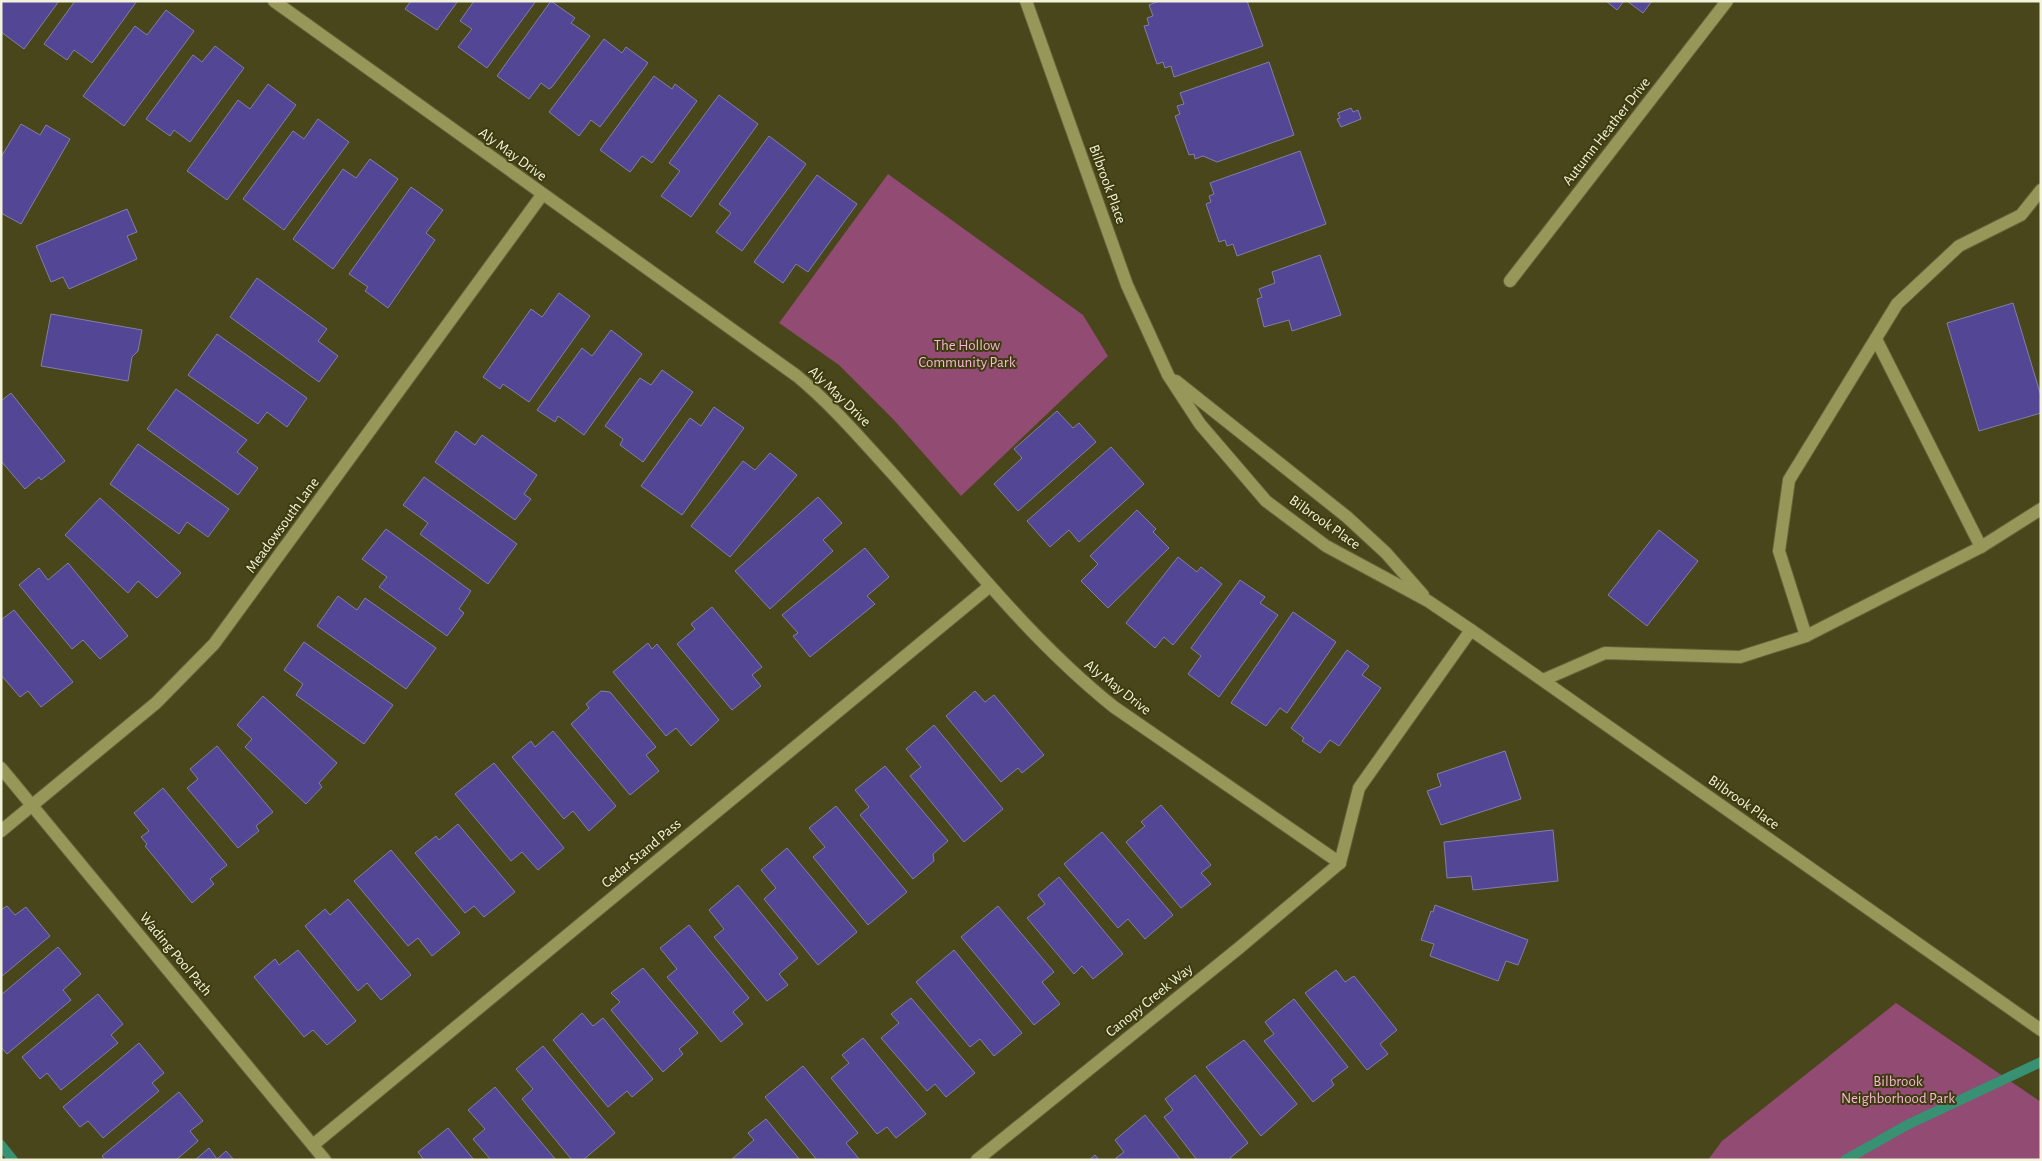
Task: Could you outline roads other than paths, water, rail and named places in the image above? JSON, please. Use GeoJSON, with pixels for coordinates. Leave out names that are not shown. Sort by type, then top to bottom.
{"type":"FeatureCollection","features":[{"type":"Feature","properties":{"kind":"street","name":"Aly May Drive"},"geometry":{"type":"LineString","coordinates":[[274,1],[797,376],[818,394],[885,466],[1054,656],[1114,707],[1340,863]]}},
{"type":"Feature","properties":{"kind":"street","name":"Bilbrook Place"},"geometry":{"type":"LineString","coordinates":[[1026,1],[1127,285],[1168,375],[1200,424],[1266,501],[1326,546],[1428,601],[1471,630],[2041,1030]]}},
{"type":"Feature","properties":{"kind":"street","name":"Autumn Heather Drive"},"geometry":{"type":"LineString","coordinates":[[1510,281],[1727,1]]}},
{"type":"Feature","properties":{"kind":"street"},"geometry":{"type":"LineString","coordinates":[[1806,636],[1779,551],[1789,480],[1897,304],[1959,246],[2021,215],[2041,190]]}},
{"type":"Feature","properties":{"kind":"street","name":"Meadowsouth Lane"},"geometry":{"type":"LineString","coordinates":[[1,832],[156,703],[214,644],[542,195]]}},
{"type":"Feature","properties":{"kind":"street"},"geometry":{"type":"LineString","coordinates":[[1876,339],[1980,547]]}},
{"type":"Feature","properties":{"kind":"street","name":"Bilbrook Place"},"geometry":{"type":"LineString","coordinates":[[1168,375],[1346,517],[1386,553],[1428,601]]}},
{"type":"Feature","properties":{"kind":"street"},"geometry":{"type":"LineString","coordinates":[[1543,680],[1605,653],[1740,656],[1806,636],[1980,547],[2041,509]]}},
{"type":"Feature","properties":{"kind":"street","name":"Cedar Stand Pass"},"geometry":{"type":"LineString","coordinates":[[313,1145],[990,586]]}},
{"type":"Feature","properties":{"kind":"street"},"geometry":{"type":"LineString","coordinates":[[1340,863],[1359,788],[1471,630]]}},
{"type":"Feature","properties":{"kind":"street","name":"Wading Pool Path"},"geometry":{"type":"LineString","coordinates":[[1,768],[325,1160]]}},
{"type":"Feature","properties":{"kind":"street","name":"Canopy Creek Way"},"geometry":{"type":"LineString","coordinates":[[977,1160],[1239,948],[1340,863]]}},
{"type":"Feature","properties":{"kind":"waterway"},"geometry":{"type":"LineString","coordinates":[[1845,1160],[1907,1125],[2041,1062]]}},
{"type":"Feature","properties":{"kind":"waterway"},"geometry":{"type":"LineString","coordinates":[[1,1145],[13,1160]]}},
{"type":"Feature","properties":{"kind":"park label","name":"The Hollow Community Park"},"geometry":{"type":"Point","coordinates":[967,354]}},
{"type":"Feature","properties":{"kind":"park label","name":"Bilbrook Neighborhood Park"},"geometry":{"type":"Point","coordinates":[1898,1090]}}]}
